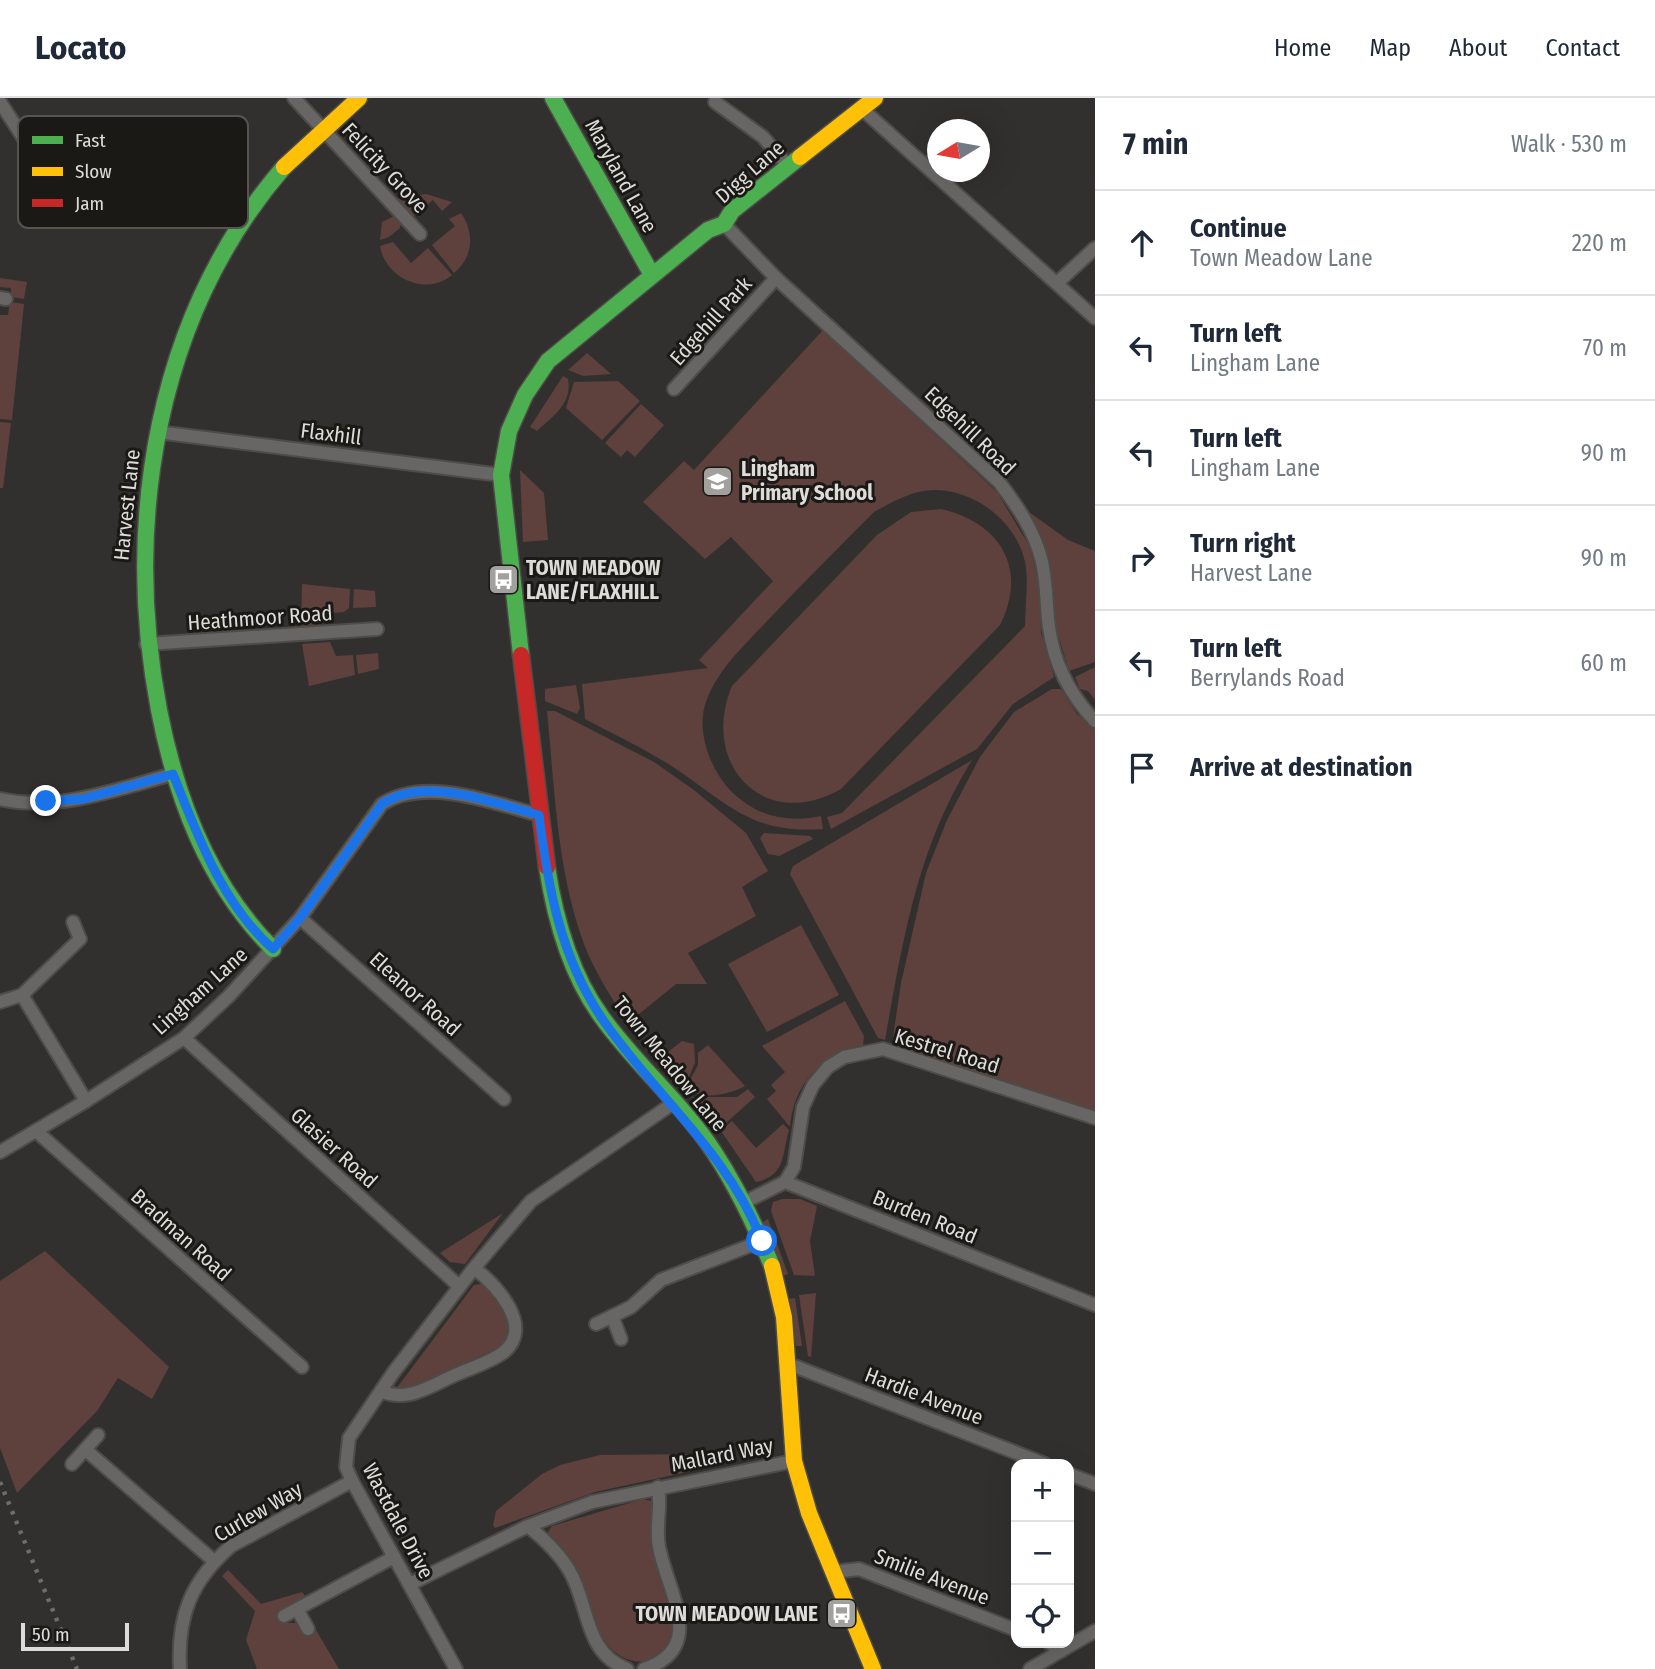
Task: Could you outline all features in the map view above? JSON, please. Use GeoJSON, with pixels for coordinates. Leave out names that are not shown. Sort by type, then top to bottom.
{"type":"FeatureCollection","features":[{"type":"Feature","properties":{"kind":"street","name":"Felicity Grove"},"geometry":{"type":"LineString","coordinates":[[294,98],[419,234]]}},
{"type":"Feature","properties":{"kind":"street","name":"Harvest Lane"},"geometry":{"type":"LineString","coordinates":[[248,215],[276,177],[322,129],[359,98]]}},
{"type":"Feature","properties":{"kind":"street","name":"Maryland Lane"},"geometry":{"type":"LineString","coordinates":[[553,98],[652,275]]}},
{"type":"Feature","properties":{"kind":"street","name":"Digg Lane"},"geometry":{"type":"LineString","coordinates":[[652,275],[708,230],[724,224],[732,211],[875,98]]}},
{"type":"Feature","properties":{"kind":"street"},"geometry":{"type":"LineString","coordinates":[[0,102],[18,130]]}},
{"type":"Feature","properties":{"kind":"street"},"geometry":{"type":"LineString","coordinates":[[715,102],[763,137],[788,166]]}},
{"type":"Feature","properties":{"kind":"street"},"geometry":{"type":"LineString","coordinates":[[862,109],[1095,318]]}},
{"type":"Feature","properties":{"kind":"street","name":"Edgehill Road"},"geometry":{"type":"LineString","coordinates":[[724,224],[776,278],[999,482],[1022,513],[1043,564],[1054,653],[1064,680],[1081,707],[1095,721]]}},
{"type":"Feature","properties":{"kind":"street","name":"Harvest Lane"},"geometry":{"type":"LineString","coordinates":[[239,228],[211,277],[172,377],[157,432],[149,476],[141,571],[146,644],[153,694],[173,774],[216,872],[237,909],[256,934],[273,949]]}},
{"type":"Feature","properties":{"kind":"street"},"geometry":{"type":"LineString","coordinates":[[1058,283],[1095,248]]}},
{"type":"Feature","properties":{"kind":"street","name":"Town Meadow Lane"},"geometry":{"type":"LineString","coordinates":[[652,275],[548,361],[535,377],[509,432],[501,475],[548,884],[573,965],[600,1015],[713,1151],[762,1241],[784,1317],[794,1461],[809,1513],[873,1669]]}},
{"type":"Feature","properties":{"kind":"street","name":"Edgehill Park"},"geometry":{"type":"LineString","coordinates":[[674,389],[776,278]]}},
{"type":"Feature","properties":{"kind":"street","name":"Flaxhill"},"geometry":{"type":"LineString","coordinates":[[157,432],[501,475]]}},
{"type":"Feature","properties":{"kind":"street","name":"Heathmoor Road"},"geometry":{"type":"LineString","coordinates":[[146,644],[377,629]]}},
{"type":"Feature","properties":{"kind":"street"},"geometry":{"type":"LineString","coordinates":[[0,799],[12,802],[83,799],[173,774]]}},
{"type":"Feature","properties":{"kind":"street","name":"Lingham Lane"},"geometry":{"type":"LineString","coordinates":[[0,1152],[184,1038],[273,949],[300,918],[382,804],[399,793],[440,793],[539,815]]}},
{"type":"Feature","properties":{"kind":"street","name":"Eleanor Road"},"geometry":{"type":"LineString","coordinates":[[300,918],[504,1099]]}},
{"type":"Feature","properties":{"kind":"street"},"geometry":{"type":"LineString","coordinates":[[0,1002],[22,995],[80,939],[73,922]]}},
{"type":"Feature","properties":{"kind":"street"},"geometry":{"type":"LineString","coordinates":[[22,995],[86,1101]]}},
{"type":"Feature","properties":{"kind":"street","name":"Glasier Road"},"geometry":{"type":"LineString","coordinates":[[184,1038],[459,1286]]}},
{"type":"Feature","properties":{"kind":"street","name":"Kestrel Road"},"geometry":{"type":"LineString","coordinates":[[785,1182],[794,1167],[803,1107],[813,1085],[828,1067],[844,1058],[877,1051],[888,1051],[1095,1118]]}},
{"type":"Feature","properties":{"kind":"street","name":"Wastdale Drive"},"geometry":{"type":"LineString","coordinates":[[454,1668],[352,1481],[345,1452],[349,1438],[459,1286],[531,1201],[672,1104]]}},
{"type":"Feature","properties":{"kind":"street","name":"Bradman Road"},"geometry":{"type":"LineString","coordinates":[[36,1131],[302,1367]]}},
{"type":"Feature","properties":{"kind":"street"},"geometry":{"type":"LineString","coordinates":[[743,1203],[785,1182]]}},
{"type":"Feature","properties":{"kind":"street","name":"Burden Road"},"geometry":{"type":"LineString","coordinates":[[785,1182],[1095,1305]]}},
{"type":"Feature","properties":{"kind":"street"},"geometry":{"type":"LineString","coordinates":[[596,1324],[631,1307],[661,1280],[762,1241]]}},
{"type":"Feature","properties":{"kind":"street"},"geometry":{"type":"LineString","coordinates":[[381,1391],[405,1397],[498,1356],[512,1343],[515,1325],[498,1287],[474,1268]]}},
{"type":"Feature","properties":{"kind":"street"},"geometry":{"type":"LineString","coordinates":[[612,1316],[621,1339]]}},
{"type":"Feature","properties":{"kind":"street","name":"Hardie Avenue"},"geometry":{"type":"LineString","coordinates":[[789,1364],[1032,1459]]}},
{"type":"Feature","properties":{"kind":"street"},"geometry":{"type":"LineString","coordinates":[[72,1464],[87,1451],[98,1435]]}},
{"type":"Feature","properties":{"kind":"street"},"geometry":{"type":"LineString","coordinates":[[87,1451],[214,1561]]}},
{"type":"Feature","properties":{"kind":"street","name":"Mallard Way"},"geometry":{"type":"LineString","coordinates":[[410,1584],[528,1526],[592,1502],[794,1461]]}},
{"type":"Feature","properties":{"kind":"street"},"geometry":{"type":"LineString","coordinates":[[1074,1476],[1095,1484]]}},
{"type":"Feature","properties":{"kind":"street","name":"Curlew Way"},"geometry":{"type":"LineString","coordinates":[[180,1669],[178,1637],[190,1595],[214,1561],[231,1546],[352,1481]]}},
{"type":"Feature","properties":{"kind":"street","name":"Mallard Way"},"geometry":{"type":"LineString","coordinates":[[644,1669],[669,1656],[680,1628],[659,1546],[658,1487]]}},
{"type":"Feature","properties":{"kind":"street"},"geometry":{"type":"LineString","coordinates":[[528,1526],[552,1547],[570,1571],[601,1654],[613,1664],[627,1669]]}},
{"type":"Feature","properties":{"kind":"street"},"geometry":{"type":"LineString","coordinates":[[284,1616],[394,1557]]}},
{"type":"Feature","properties":{"kind":"street","name":"Smilie Avenue"},"geometry":{"type":"LineString","coordinates":[[833,1572],[859,1569],[1011,1627]]}},
{"type":"Feature","properties":{"kind":"street"},"geometry":{"type":"LineString","coordinates":[[297,1609],[308,1629]]}},
{"type":"Feature","properties":{"kind":"street"},"geometry":{"type":"LineString","coordinates":[[1030,1669],[1095,1631]]}},
{"type":"Feature","properties":{"kind":"street"},"geometry":{"type":"LineString","coordinates":[[1056,1648],[1061,1651]]}},
{"type":"Feature","properties":{"kind":"shaded area"},"geometry":{"type":"Polygon","coordinates":[[[426,194],[452,202],[442,211],[433,200],[413,217],[395,199],[426,194]]]}},
{"type":"Feature","properties":{"kind":"shaded area"},"geometry":{"type":"Polygon","coordinates":[[[461,213],[468,229],[470,245],[465,260],[454,273],[432,245],[455,226],[449,219],[461,213]]]}},
{"type":"Feature","properties":{"kind":"shaded area"},"geometry":{"type":"Polygon","coordinates":[[[396,215],[401,221],[400,228],[380,240],[382,222],[396,215]]]}},
{"type":"Feature","properties":{"kind":"shaded area"},"geometry":{"type":"Polygon","coordinates":[[[393,242],[411,263],[428,248],[452,275],[430,284],[408,281],[398,275],[383,257],[380,246],[393,242]]]}},
{"type":"Feature","properties":{"kind":"shaded area"},"geometry":{"type":"Polygon","coordinates":[[[0,278],[27,282],[24,299],[11,297],[11,288],[0,287],[0,278]]]}},
{"type":"Feature","properties":{"kind":"shaded area"},"geometry":{"type":"Polygon","coordinates":[[[10,302],[24,304],[12,420],[0,419],[0,315],[8,315],[10,302]]]}},
{"type":"Feature","properties":{"kind":"shaded area"},"geometry":{"type":"Polygon","coordinates":[[[823,330],[997,492],[1030,547],[1040,589],[1041,633],[1054,677],[1013,704],[977,749],[831,829],[827,817],[842,813],[1025,626],[1025,562],[1013,533],[992,511],[964,495],[934,490],[911,494],[874,512],[734,656],[712,687],[704,710],[703,734],[706,747],[715,770],[729,789],[749,805],[771,815],[795,819],[821,816],[823,829],[797,829],[757,821],[740,813],[660,759],[585,719],[582,684],[708,668],[699,660],[773,581],[731,537],[705,559],[643,502],[684,461],[694,470],[823,330]]]}},
{"type":"Feature","properties":{"kind":"shaded area"},"geometry":{"type":"Polygon","coordinates":[[[587,353],[611,374],[583,376],[568,370],[587,353]]]}},
{"type":"Feature","properties":{"kind":"shaded area"},"geometry":{"type":"Polygon","coordinates":[[[563,376],[568,379],[569,388],[564,402],[555,415],[537,431],[530,427],[563,376]]]}},
{"type":"Feature","properties":{"kind":"shaded area"},"geometry":{"type":"Polygon","coordinates":[[[618,381],[640,401],[602,440],[566,408],[574,382],[618,381]]]}},
{"type":"Feature","properties":{"kind":"shaded area"},"geometry":{"type":"Polygon","coordinates":[[[641,404],[664,425],[635,457],[627,450],[621,457],[605,443],[641,404]]]}},
{"type":"Feature","properties":{"kind":"shaded area"},"geometry":{"type":"Polygon","coordinates":[[[0,422],[11,423],[3,488],[0,488],[0,422]]]}},
{"type":"Feature","properties":{"kind":"shaded area"},"geometry":{"type":"Polygon","coordinates":[[[520,470],[544,493],[548,540],[523,542],[520,470]]]}},
{"type":"Feature","properties":{"kind":"shaded area"},"geometry":{"type":"Polygon","coordinates":[[[941,509],[979,525],[1004,551],[1011,585],[1008,605],[1000,625],[841,789],[813,800],[787,803],[764,797],[746,784],[732,765],[724,742],[724,715],[732,686],[877,535],[911,512],[941,509]]]}},
{"type":"Feature","properties":{"kind":"shaded area"},"geometry":{"type":"Polygon","coordinates":[[[1029,512],[1068,540],[1095,551],[1095,662],[1069,671],[1055,624],[1049,561],[1029,512]]]}},
{"type":"Feature","properties":{"kind":"shaded area"},"geometry":{"type":"Polygon","coordinates":[[[302,584],[350,589],[349,608],[344,612],[332,613],[330,623],[301,626],[302,584]]]}},
{"type":"Feature","properties":{"kind":"shaded area"},"geometry":{"type":"Polygon","coordinates":[[[354,589],[375,591],[376,607],[353,608],[354,589]]]}},
{"type":"Feature","properties":{"kind":"shaded area"},"geometry":{"type":"Polygon","coordinates":[[[330,642],[336,656],[353,655],[355,675],[309,686],[302,644],[330,642]]]}},
{"type":"Feature","properties":{"kind":"shaded area"},"geometry":{"type":"Polygon","coordinates":[[[378,653],[379,669],[358,674],[356,655],[378,653]]]}},
{"type":"Feature","properties":{"kind":"shaded area"},"geometry":{"type":"Polygon","coordinates":[[[1095,667],[1095,700],[1088,691],[1080,689],[1075,677],[1095,667]]]}},
{"type":"Feature","properties":{"kind":"shaded area"},"geometry":{"type":"Polygon","coordinates":[[[576,685],[580,708],[577,714],[545,701],[545,689],[576,685]]]}},
{"type":"Feature","properties":{"kind":"shaded area"},"geometry":{"type":"Polygon","coordinates":[[[1052,689],[1061,689],[1077,714],[1095,729],[1095,1111],[892,1044],[901,983],[926,873],[947,820],[980,757],[1014,712],[1052,689]]]}},
{"type":"Feature","properties":{"kind":"shaded area"},"geometry":{"type":"Polygon","coordinates":[[[547,711],[555,711],[654,762],[694,790],[746,833],[768,871],[742,887],[756,916],[688,953],[707,984],[676,984],[628,1023],[588,954],[570,895],[555,803],[547,711]]]}},
{"type":"Feature","properties":{"kind":"shaded area"},"geometry":{"type":"Polygon","coordinates":[[[972,760],[953,793],[925,861],[898,966],[885,1040],[878,1038],[790,874],[793,866],[972,760]]]}},
{"type":"Feature","properties":{"kind":"shaded area"},"geometry":{"type":"Polygon","coordinates":[[[764,833],[810,836],[813,839],[779,856],[768,854],[760,838],[764,833]]]}},
{"type":"Feature","properties":{"kind":"shaded area"},"geometry":{"type":"Polygon","coordinates":[[[801,925],[839,995],[767,1032],[728,964],[801,925]]]}},
{"type":"Feature","properties":{"kind":"shaded area"},"geometry":{"type":"Polygon","coordinates":[[[845,1001],[864,1036],[863,1046],[834,1057],[812,1074],[797,1097],[790,1127],[767,1099],[776,1091],[771,1085],[785,1072],[762,1046],[845,1001]]]}},
{"type":"Feature","properties":{"kind":"shaded area"},"geometry":{"type":"Polygon","coordinates":[[[682,1041],[694,1044],[695,1063],[687,1081],[688,1092],[659,1059],[682,1041]]]}},
{"type":"Feature","properties":{"kind":"shaded area"},"geometry":{"type":"Polygon","coordinates":[[[708,1045],[745,1086],[719,1095],[693,1092],[690,1080],[698,1065],[698,1053],[708,1045]]]}},
{"type":"Feature","properties":{"kind":"shaded area"},"geometry":{"type":"Polygon","coordinates":[[[748,1089],[755,1097],[719,1129],[692,1097],[737,1097],[748,1089]]]}},
{"type":"Feature","properties":{"kind":"shaded area"},"geometry":{"type":"Polygon","coordinates":[[[732,1121],[756,1148],[783,1124],[789,1130],[781,1163],[773,1175],[756,1182],[721,1131],[732,1121]]]}},
{"type":"Feature","properties":{"kind":"shaded area"},"geometry":{"type":"Polygon","coordinates":[[[800,1199],[817,1206],[810,1241],[815,1276],[794,1275],[771,1211],[773,1202],[800,1199]]]}},
{"type":"Feature","properties":{"kind":"shaded area"},"geometry":{"type":"Polygon","coordinates":[[[503,1213],[465,1264],[450,1262],[440,1253],[503,1213]]]}},
{"type":"Feature","properties":{"kind":"shaded area"},"geometry":{"type":"Polygon","coordinates":[[[768,1219],[788,1274],[782,1276],[763,1222],[768,1219]]]}},
{"type":"Feature","properties":{"kind":"shaded area"},"geometry":{"type":"Polygon","coordinates":[[[45,1251],[169,1367],[152,1399],[118,1378],[97,1411],[17,1493],[0,1448],[0,1281],[45,1251]]]}},
{"type":"Feature","properties":{"kind":"shaded area"},"geometry":{"type":"Polygon","coordinates":[[[481,1284],[497,1298],[506,1314],[509,1330],[506,1340],[496,1349],[403,1391],[396,1389],[474,1285],[481,1284]]]}},
{"type":"Feature","properties":{"kind":"shaded area"},"geometry":{"type":"Polygon","coordinates":[[[816,1293],[811,1357],[808,1356],[799,1295],[816,1293]]]}},
{"type":"Feature","properties":{"kind":"shaded area"},"geometry":{"type":"Polygon","coordinates":[[[795,1298],[802,1346],[796,1346],[788,1299],[795,1298]]]}},
{"type":"Feature","properties":{"kind":"shaded area"},"geometry":{"type":"Polygon","coordinates":[[[705,1454],[710,1467],[595,1492],[495,1528],[493,1525],[496,1511],[542,1474],[560,1465],[600,1455],[705,1454]]]}},
{"type":"Feature","properties":{"kind":"shaded area"},"geometry":{"type":"Polygon","coordinates":[[[643,1499],[652,1501],[651,1545],[674,1627],[666,1647],[649,1661],[631,1660],[617,1653],[605,1642],[571,1562],[548,1532],[552,1526],[643,1499]]]}},
{"type":"Feature","properties":{"kind":"shaded area"},"geometry":{"type":"Polygon","coordinates":[[[228,1570],[261,1604],[302,1592],[306,1597],[279,1613],[284,1623],[298,1623],[306,1635],[316,1630],[339,1669],[257,1669],[246,1640],[255,1611],[222,1576],[228,1570]]]}},
{"type":"Feature","properties":{"kind":"railway"},"geometry":{"type":"LineString","coordinates":[[0,1482],[77,1669]]}},
{"type":"Feature","properties":{"kind":"traffic: fast"},"geometry":{"type":"LineString","coordinates":[[553,98],[652,275]]}},
{"type":"Feature","properties":{"kind":"traffic: fast"},"geometry":{"type":"LineString","coordinates":[[521,655],[501,475],[509,431],[525,395],[548,361],[708,230],[724,224],[732,211],[800,157]]}},
{"type":"Feature","properties":{"kind":"traffic: fast"},"geometry":{"type":"LineString","coordinates":[[248,214],[284,167]]}},
{"type":"Feature","properties":{"kind":"traffic: fast"},"geometry":{"type":"LineString","coordinates":[[238,228],[205,288],[179,354],[160,424],[149,495],[145,567],[149,639],[159,710],[185,807],[213,868],[230,897],[273,949]]}},
{"type":"Feature","properties":{"kind":"traffic: fast"},"geometry":{"type":"LineString","coordinates":[[547,867],[565,945],[590,999],[614,1034],[688,1117],[714,1152],[746,1208],[772,1266]]}},
{"type":"Feature","properties":{"kind":"traffic: slow"},"geometry":{"type":"LineString","coordinates":[[284,167],[359,98]]}},
{"type":"Feature","properties":{"kind":"traffic: slow"},"geometry":{"type":"LineString","coordinates":[[800,157],[875,98]]}},
{"type":"Feature","properties":{"kind":"traffic: slow"},"geometry":{"type":"LineString","coordinates":[[772,1266],[784,1317],[794,1461],[809,1513],[873,1669]]}},
{"type":"Feature","properties":{"kind":"traffic: jam"},"geometry":{"type":"LineString","coordinates":[[521,655],[547,867]]}},
{"type":"Feature","properties":{"kind":"place","name":"Lingham Primary School"},"geometry":{"type":"Point","coordinates":[718,481]}},
{"type":"Feature","properties":{"kind":"place","name":"TOWN MEADOW LANE/FLAXHILL"},"geometry":{"type":"Point","coordinates":[503,580]}},
{"type":"Feature","properties":{"kind":"place","name":"TOWN MEADOW LANE"},"geometry":{"type":"Point","coordinates":[841,1614]}},
{"type":"Feature","properties":{"kind":"route"},"geometry":{"type":"LineString","coordinates":[[46,801],[83,799],[173,774],[196,832],[237,909],[256,934],[273,949],[300,918],[382,804],[399,793],[440,793],[479,799],[539,815],[554,912],[573,965],[586,990],[617,1039],[713,1151],[730,1177],[762,1241]]}}]}
